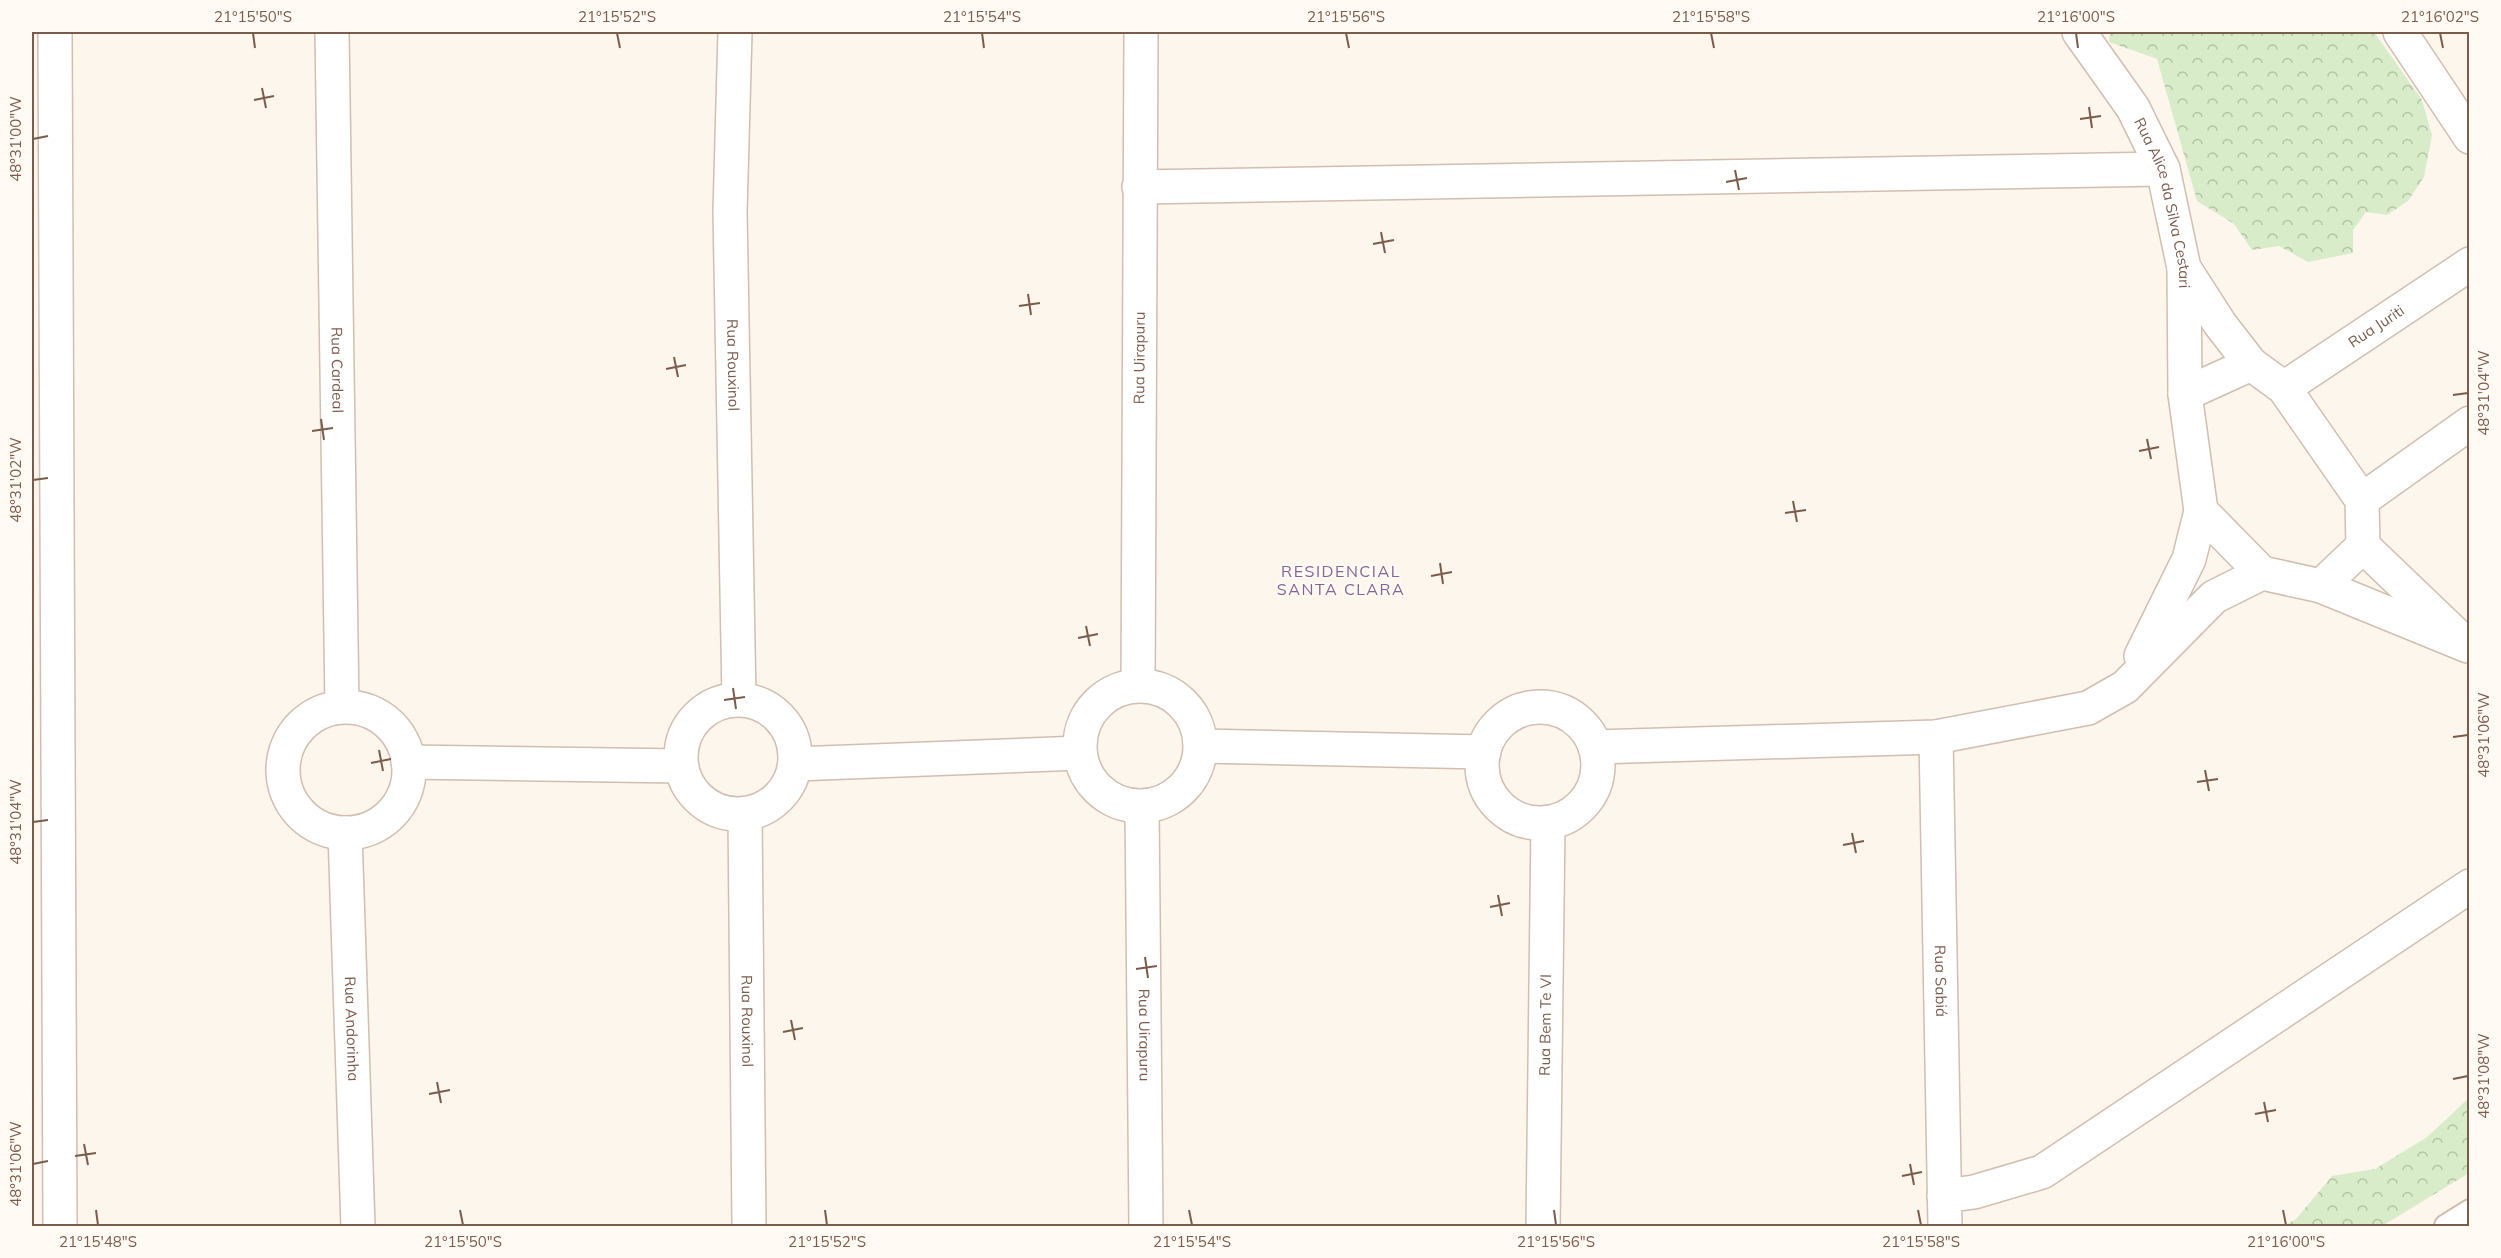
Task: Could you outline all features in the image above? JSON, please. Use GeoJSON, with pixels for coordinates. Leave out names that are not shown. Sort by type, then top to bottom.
{"type":"FeatureCollection","features":[{"type":"Feature","properties":{"kind":"street"},"geometry":{"type":"LineString","coordinates":[[55,32],[60,1227]]}},
{"type":"Feature","properties":{"kind":"street","name":"Rua Cardeal"},"geometry":{"type":"LineString","coordinates":[[332,32],[342,706]]}},
{"type":"Feature","properties":{"kind":"street","name":"Rua Rouxinol"},"geometry":{"type":"LineString","coordinates":[[735,32],[730,212],[740,699]]}},
{"type":"Feature","properties":{"kind":"street","name":"Rua Uirapuru"},"geometry":{"type":"LineString","coordinates":[[1138,685],[1141,32]]}},
{"type":"Feature","properties":{"kind":"street","name":"Rua Alice da Silva Cestari"},"geometry":{"type":"LineString","coordinates":[[2079,32],[2133,108],[2163,169],[2184,268],[2185,394],[2201,511]]}},
{"type":"Feature","properties":{"kind":"street"},"geometry":{"type":"LineString","coordinates":[[2400,32],[2469,137]]}},
{"type":"Feature","properties":{"kind":"street"},"geometry":{"type":"LineString","coordinates":[[1139,187],[2163,169]]}},
{"type":"Feature","properties":{"kind":"street","name":"Rua Juriti"},"geometry":{"type":"LineString","coordinates":[[2284,388],[2469,264]]}},
{"type":"Feature","properties":{"kind":"street"},"geometry":{"type":"LineString","coordinates":[[2184,268],[2220,324],[2251,364],[2284,388],[2362,500],[2363,546],[2469,647]]}},
{"type":"Feature","properties":{"kind":"street"},"geometry":{"type":"LineString","coordinates":[[2185,394],[2251,364]]}},
{"type":"Feature","properties":{"kind":"street"},"geometry":{"type":"LineString","coordinates":[[2362,500],[2469,423]]}},
{"type":"Feature","properties":{"kind":"street"},"geometry":{"type":"LineString","coordinates":[[2201,511],[2262,573],[2321,586],[2469,647]]}},
{"type":"Feature","properties":{"kind":"street"},"geometry":{"type":"LineString","coordinates":[[2125,687],[2189,559],[2201,511]]}},
{"type":"Feature","properties":{"kind":"street"},"geometry":{"type":"LineString","coordinates":[[2321,586],[2363,546]]}},
{"type":"Feature","properties":{"kind":"street"},"geometry":{"type":"LineString","coordinates":[[1595,747],[1936,737],[2088,708],[2125,687],[2214,597],[2262,573]]}},
{"type":"Feature","properties":{"kind":"street"},"geometry":{"type":"LineString","coordinates":[[1138,685],[1157,687],[1175,695],[1198,726],[1201,746],[1198,765],[1190,781],[1177,795],[1161,803],[1142,807],[1124,805],[1108,798],[1094,785],[1085,770],[1080,753],[1081,733],[1088,714],[1101,699],[1118,689],[1138,685]]}},
{"type":"Feature","properties":{"kind":"street"},"geometry":{"type":"LineString","coordinates":[[740,699],[759,703],[775,712],[787,727],[794,745],[795,764],[790,782],[779,798],[764,809],[746,815],[728,814],[704,803],[687,783],[681,766],[683,741],[694,718],[723,701],[740,699]]}},
{"type":"Feature","properties":{"kind":"street"},"geometry":{"type":"LineString","coordinates":[[342,706],[361,708],[379,716],[393,728],[404,744],[408,762],[407,784],[399,804],[385,819],[366,830],[345,833],[324,829],[306,818],[292,802],[284,782],[284,760],[290,740],[303,723],[322,711],[342,706]]}},
{"type":"Feature","properties":{"kind":"street"},"geometry":{"type":"LineString","coordinates":[[1537,707],[1556,709],[1573,717],[1586,730],[1595,747],[1599,763],[1590,796],[1571,814],[1548,823],[1529,823],[1512,816],[1497,805],[1487,789],[1483,771],[1484,752],[1491,735],[1503,720],[1519,711],[1537,707]]}},
{"type":"Feature","properties":{"kind":"street","name":"Rua Sabiá"},"geometry":{"type":"LineString","coordinates":[[1936,737],[1944,1211]]}},
{"type":"Feature","properties":{"kind":"street"},"geometry":{"type":"LineString","coordinates":[[1201,746],[1484,752]]}},
{"type":"Feature","properties":{"kind":"street"},"geometry":{"type":"LineString","coordinates":[[795,764],[1080,753]]}},
{"type":"Feature","properties":{"kind":"street"},"geometry":{"type":"LineString","coordinates":[[408,762],[681,766]]}},
{"type":"Feature","properties":{"kind":"street","name":"Rua Uirapuru"},"geometry":{"type":"LineString","coordinates":[[1142,807],[1146,1227]]}},
{"type":"Feature","properties":{"kind":"street","name":"Rua Rouxinol"},"geometry":{"type":"LineString","coordinates":[[746,815],[749,1227]]}},
{"type":"Feature","properties":{"kind":"street","name":"Rua Bem Te VI"},"geometry":{"type":"LineString","coordinates":[[1543,1227],[1548,823]]}},
{"type":"Feature","properties":{"kind":"street","name":"Rua Andorinha"},"geometry":{"type":"LineString","coordinates":[[345,833],[358,1227]]}},
{"type":"Feature","properties":{"kind":"street"},"geometry":{"type":"LineString","coordinates":[[1944,1211],[1974,1192],[2042,1172],[2469,886]]}},
{"type":"Feature","properties":{"kind":"lane"},"geometry":{"type":"LineString","coordinates":[[2446,1227],[2469,1211]]}},
{"type":"Feature","properties":{"kind":"green space"},"geometry":{"type":"Polygon","coordinates":[[[2110,32],[2374,32],[2422,100],[2432,135],[2424,177],[2408,201],[2387,215],[2366,212],[2353,230],[2353,253],[2308,262],[2279,246],[2252,250],[2234,224],[2197,201],[2157,59],[2109,42],[2110,32]]]}},
{"type":"Feature","properties":{"kind":"green space"},"geometry":{"type":"Polygon","coordinates":[[[2469,1098],[2469,1173],[2382,1226],[2284,1226],[2296,1219],[2332,1176],[2375,1169],[2427,1137],[2469,1098]]]}},
{"type":"Feature","properties":{"kind":"district","name":"RESIDENCIAL SANTA CLARA"},"geometry":{"type":"Point","coordinates":[1341,580]}}]}
